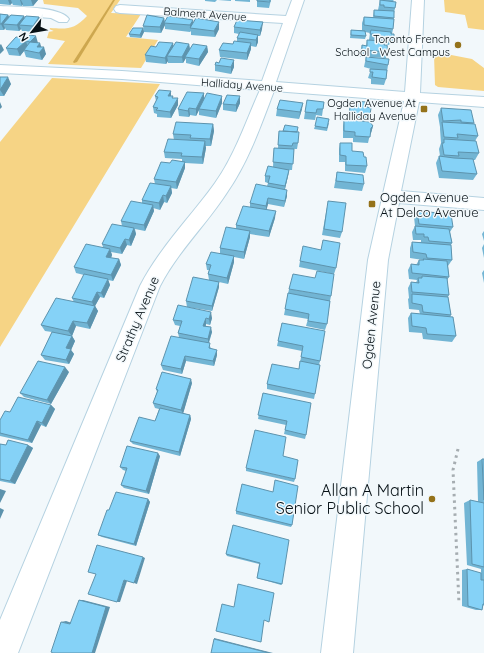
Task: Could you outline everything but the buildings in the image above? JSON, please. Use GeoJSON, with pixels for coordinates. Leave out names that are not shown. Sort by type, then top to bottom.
{"type":"FeatureCollection","features":[{"type":"Feature","properties":{"kind":"street","name":"Strathy Avenue"},"geometry":{"type":"LineString","coordinates":[[2,653],[157,271],[187,230],[221,188],[236,164],[268,87],[271,74],[298,0]]}},
{"type":"Feature","properties":{"kind":"street","name":"Ogden Avenue"},"geometry":{"type":"LineString","coordinates":[[337,653],[378,260],[412,97],[418,0]]}},
{"type":"Feature","properties":{"kind":"street","name":"Balment Avenue"},"geometry":{"type":"LineString","coordinates":[[120,9],[290,20]]}},
{"type":"Feature","properties":{"kind":"street"},"geometry":{"type":"LineString","coordinates":[[0,10],[54,14],[63,20]]}},
{"type":"Feature","properties":{"kind":"street","name":"Halliday Avenue"},"geometry":{"type":"LineString","coordinates":[[0,69],[122,75],[484,102]]}},
{"type":"Feature","properties":{"kind":"street"},"geometry":{"type":"LineString","coordinates":[[392,196],[484,204]]}},
{"type":"Feature","properties":{"kind":"path"},"geometry":{"type":"LineString","coordinates":[[458,449],[453,470],[459,604]]}},
{"type":"Feature","properties":{"kind":"shaded area"},"geometry":{"type":"Polygon","coordinates":[[[43,0],[120,0],[111,13],[141,14],[126,37],[158,40],[141,68],[48,64],[65,41],[47,38],[50,28],[70,28],[78,24],[87,16],[78,8],[44,4],[43,0]]]}},
{"type":"Feature","properties":{"kind":"shaded area"},"geometry":{"type":"Polygon","coordinates":[[[444,0],[484,0],[484,30],[468,28],[465,15],[445,12],[444,0]]]}},
{"type":"Feature","properties":{"kind":"shaded area"},"geometry":{"type":"Polygon","coordinates":[[[446,54],[472,59],[484,68],[484,91],[438,87],[435,85],[434,55],[446,54]]]}},
{"type":"Feature","properties":{"kind":"shaded area"},"geometry":{"type":"Polygon","coordinates":[[[52,78],[160,84],[0,347],[0,142],[52,78]]]}},
{"type":"Feature","properties":{"kind":"waterway"},"geometry":{"type":"LineString","coordinates":[[75,62],[114,0]]}},
{"type":"Feature","properties":{"kind":"place","name":"Toronto French School - West Campus"},"geometry":{"type":"Point","coordinates":[458,45]}},
{"type":"Feature","properties":{"kind":"place","name":"Ogden Avenue At Halliday Avenue"},"geometry":{"type":"Point","coordinates":[424,109]}},
{"type":"Feature","properties":{"kind":"place","name":"Ogden Avenue At Delco Avenue"},"geometry":{"type":"Point","coordinates":[372,204]}},
{"type":"Feature","properties":{"kind":"place","name":"Allan A Martin Senior Public School"},"geometry":{"type":"Point","coordinates":[432,499]}}]}
